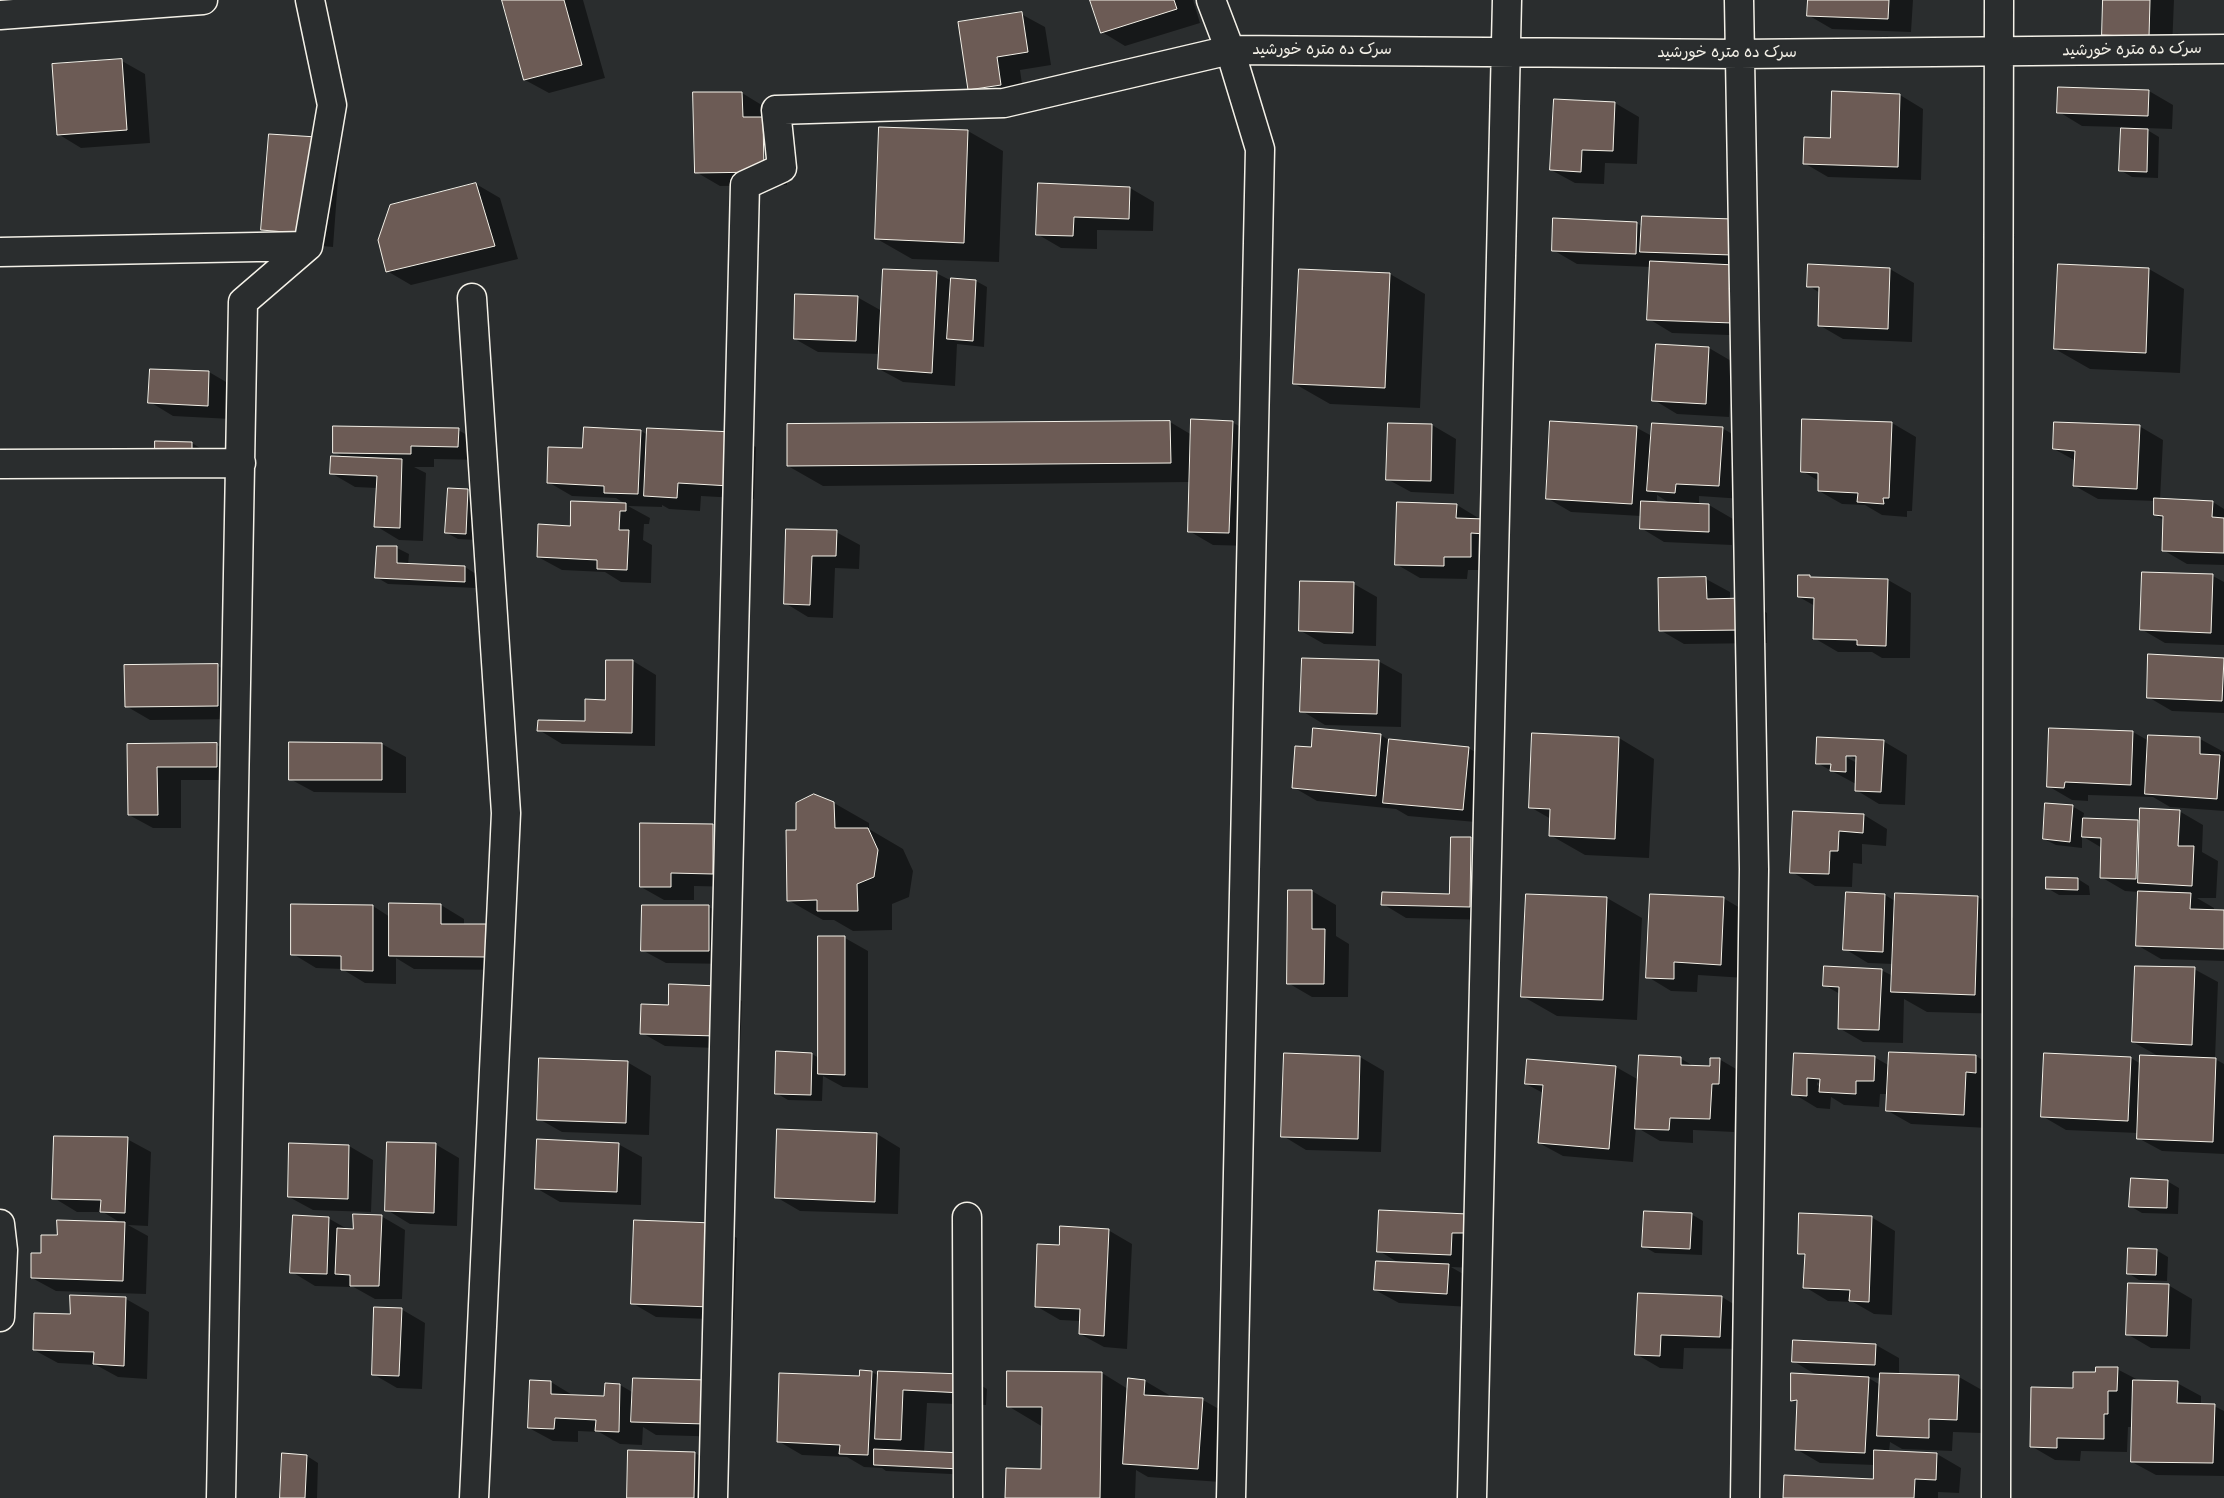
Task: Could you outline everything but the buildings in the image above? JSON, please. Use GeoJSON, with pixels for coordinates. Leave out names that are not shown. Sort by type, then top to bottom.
{"type":"FeatureCollection","features":[{"type":"Feature","properties":{"kind":"street"},"geometry":{"type":"LineString","coordinates":[[0,14],[203,0]]}},
{"type":"Feature","properties":{"kind":"street"},"geometry":{"type":"LineString","coordinates":[[221,1498],[243,302],[308,246],[332,105],[310,0]]}},
{"type":"Feature","properties":{"kind":"street"},"geometry":{"type":"LineString","coordinates":[[1211,0],[1230,50],[1260,149],[1231,1498]]}},
{"type":"Feature","properties":{"kind":"street"},"geometry":{"type":"LineString","coordinates":[[1472,1498],[1507,0]]}},
{"type":"Feature","properties":{"kind":"street"},"geometry":{"type":"LineString","coordinates":[[1739,0],[1754,868],[1745,1498]]}},
{"type":"Feature","properties":{"kind":"street"},"geometry":{"type":"LineString","coordinates":[[1996,1498],[1999,0]]}},
{"type":"Feature","properties":{"kind":"street","name":"سرک ده متره خورشید"},"geometry":{"type":"LineString","coordinates":[[713,1498],[746,185],[782,168],[776,110],[1004,102],[1230,50],[1740,54],[2224,49]]}},
{"type":"Feature","properties":{"kind":"street"},"geometry":{"type":"LineString","coordinates":[[0,252],[308,246]]}},
{"type":"Feature","properties":{"kind":"street"},"geometry":{"type":"LineString","coordinates":[[472,298],[506,813],[474,1498]]}},
{"type":"Feature","properties":{"kind":"street"},"geometry":{"type":"LineString","coordinates":[[0,464],[241,463]]}},
{"type":"Feature","properties":{"kind":"street"},"geometry":{"type":"LineString","coordinates":[[967,1217],[968,1498]]}},
{"type":"Feature","properties":{"kind":"street"},"geometry":{"type":"LineString","coordinates":[[0,1224],[3,1250],[0,1317]]}}]}
